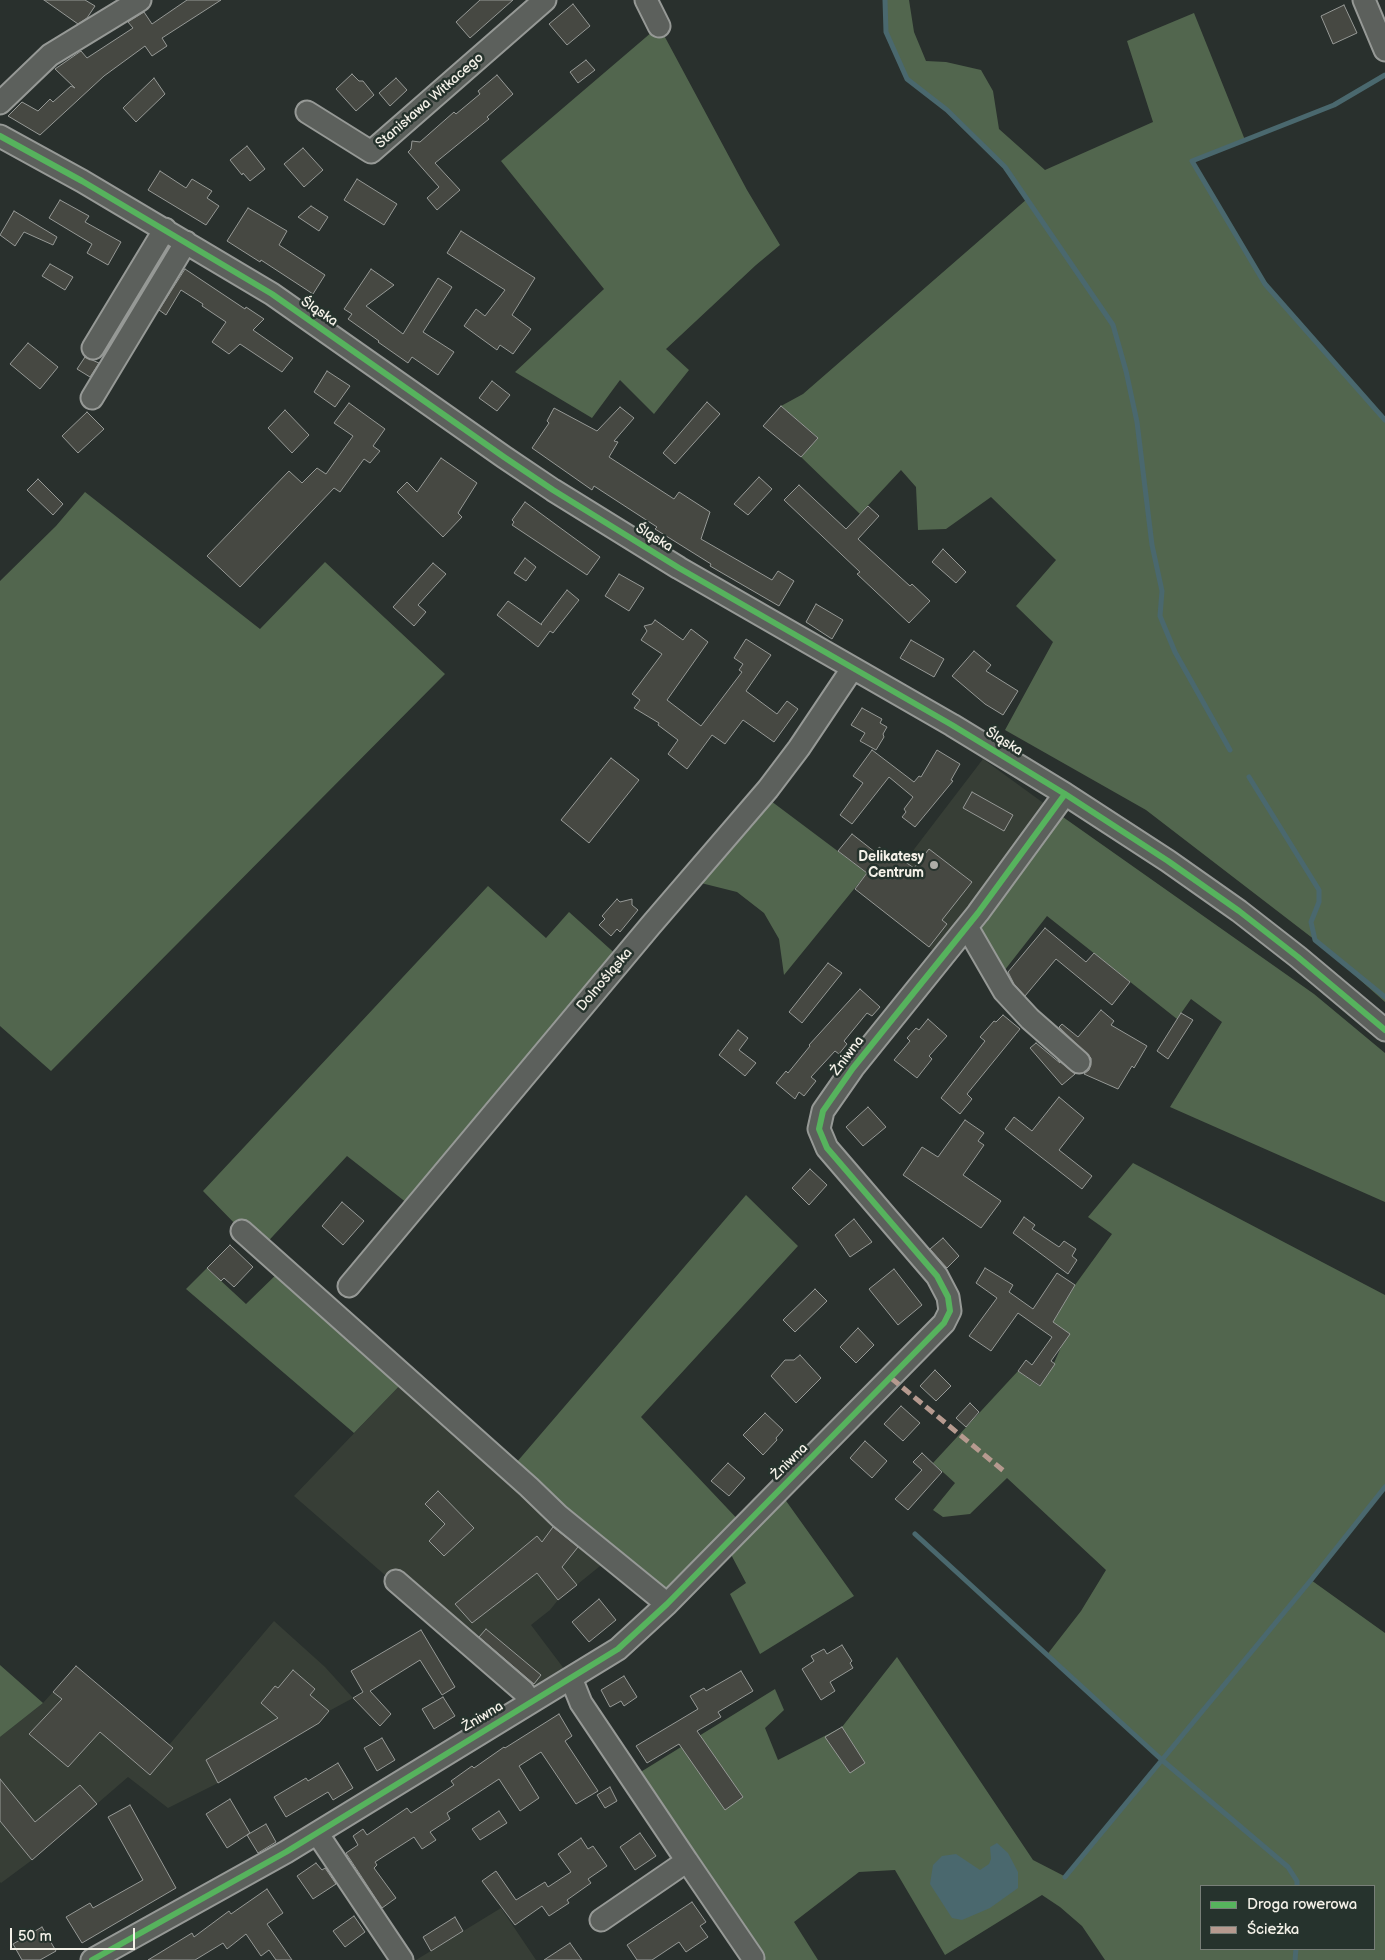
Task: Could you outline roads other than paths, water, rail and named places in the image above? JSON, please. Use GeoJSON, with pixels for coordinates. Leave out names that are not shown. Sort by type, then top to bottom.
{"type":"FeatureCollection","features":[{"type":"Feature","properties":{"kind":"street"},"geometry":{"type":"LineString","coordinates":[[0,103],[50,55],[140,0]]}},
{"type":"Feature","properties":{"kind":"street","name":"Stanisława Witkacego"},"geometry":{"type":"LineString","coordinates":[[306,112],[371,152],[545,0]]}},
{"type":"Feature","properties":{"kind":"street"},"geometry":{"type":"LineString","coordinates":[[646,0],[659,26]]}},
{"type":"Feature","properties":{"kind":"street"},"geometry":{"type":"LineString","coordinates":[[1364,0],[1385,50]]}},
{"type":"Feature","properties":{"kind":"street","name":"Śląska"},"geometry":{"type":"LineString","coordinates":[[0,136],[165,229],[272,294],[553,490],[679,568],[952,725],[1065,794],[1239,911],[1298,957],[1385,1030]]}},
{"type":"Feature","properties":{"kind":"street"},"geometry":{"type":"LineString","coordinates":[[93,348],[165,229]]}},
{"type":"Feature","properties":{"kind":"street"},"geometry":{"type":"LineString","coordinates":[[92,398],[186,242]]}},
{"type":"Feature","properties":{"kind":"street","name":"Dolnośląska"},"geometry":{"type":"LineString","coordinates":[[349,1286],[644,933],[768,789],[799,748],[852,669]]}},
{"type":"Feature","properties":{"kind":"street","name":"Żniwna"},"geometry":{"type":"LineString","coordinates":[[92,1960],[317,1833],[618,1649],[667,1604],[944,1323],[950,1311],[948,1297],[938,1276],[827,1148],[819,1129],[823,1111],[853,1068],[967,927],[1065,794]]}},
{"type":"Feature","properties":{"kind":"street"},"geometry":{"type":"LineString","coordinates":[[967,927],[1004,991],[1030,1019],[1079,1062]]}},
{"type":"Feature","properties":{"kind":"street"},"geometry":{"type":"LineString","coordinates":[[242,1231],[530,1487],[559,1516],[667,1604]]}},
{"type":"Feature","properties":{"kind":"street"},"geometry":{"type":"LineString","coordinates":[[396,1581],[523,1691],[531,1702]]}},
{"type":"Feature","properties":{"kind":"street"},"geometry":{"type":"LineString","coordinates":[[571,1678],[581,1703],[753,1958]]}},
{"type":"Feature","properties":{"kind":"street"},"geometry":{"type":"LineString","coordinates":[[317,1833],[402,1960]]}},
{"type":"Feature","properties":{"kind":"street"},"geometry":{"type":"LineString","coordinates":[[602,1920],[687,1862]]}},
{"type":"Feature","properties":{"kind":"water"},"geometry":{"type":"Polygon","coordinates":[[[997,1843],[1008,1853],[1018,1872],[1018,1888],[990,1908],[962,1920],[952,1918],[930,1884],[933,1865],[942,1856],[956,1854],[980,1870],[989,1864],[991,1859],[990,1847],[997,1843]]]}},
{"type":"Feature","properties":{"kind":"waterway"},"geometry":{"type":"LineString","coordinates":[[885,0],[886,32],[907,79],[947,110],[1005,167],[1113,325],[1126,371],[1137,422],[1152,545],[1162,591],[1160,616],[1175,652],[1230,750]]}},
{"type":"Feature","properties":{"kind":"waterway"},"geometry":{"type":"LineString","coordinates":[[1385,75],[1334,105],[1192,161],[1265,284],[1385,420]]}},
{"type":"Feature","properties":{"kind":"waterway"},"geometry":{"type":"LineString","coordinates":[[1249,777],[1319,890],[1319,902],[1311,922],[1315,940],[1385,997]]}},
{"type":"Feature","properties":{"kind":"waterway"},"geometry":{"type":"LineString","coordinates":[[1065,1877],[1311,1580],[1385,1487]]}},
{"type":"Feature","properties":{"kind":"waterway"},"geometry":{"type":"LineString","coordinates":[[915,1534],[1162,1760],[1288,1867],[1297,1881],[1297,1885]]}},
{"type":"Feature","properties":{"kind":"waterway"},"geometry":{"type":"LineString","coordinates":[[1295,1960],[1296,1950]]}},
{"type":"Feature","properties":{"kind":"place","name":"Delikatesy Centrum"},"geometry":{"type":"Point","coordinates":[934,865]}}]}
